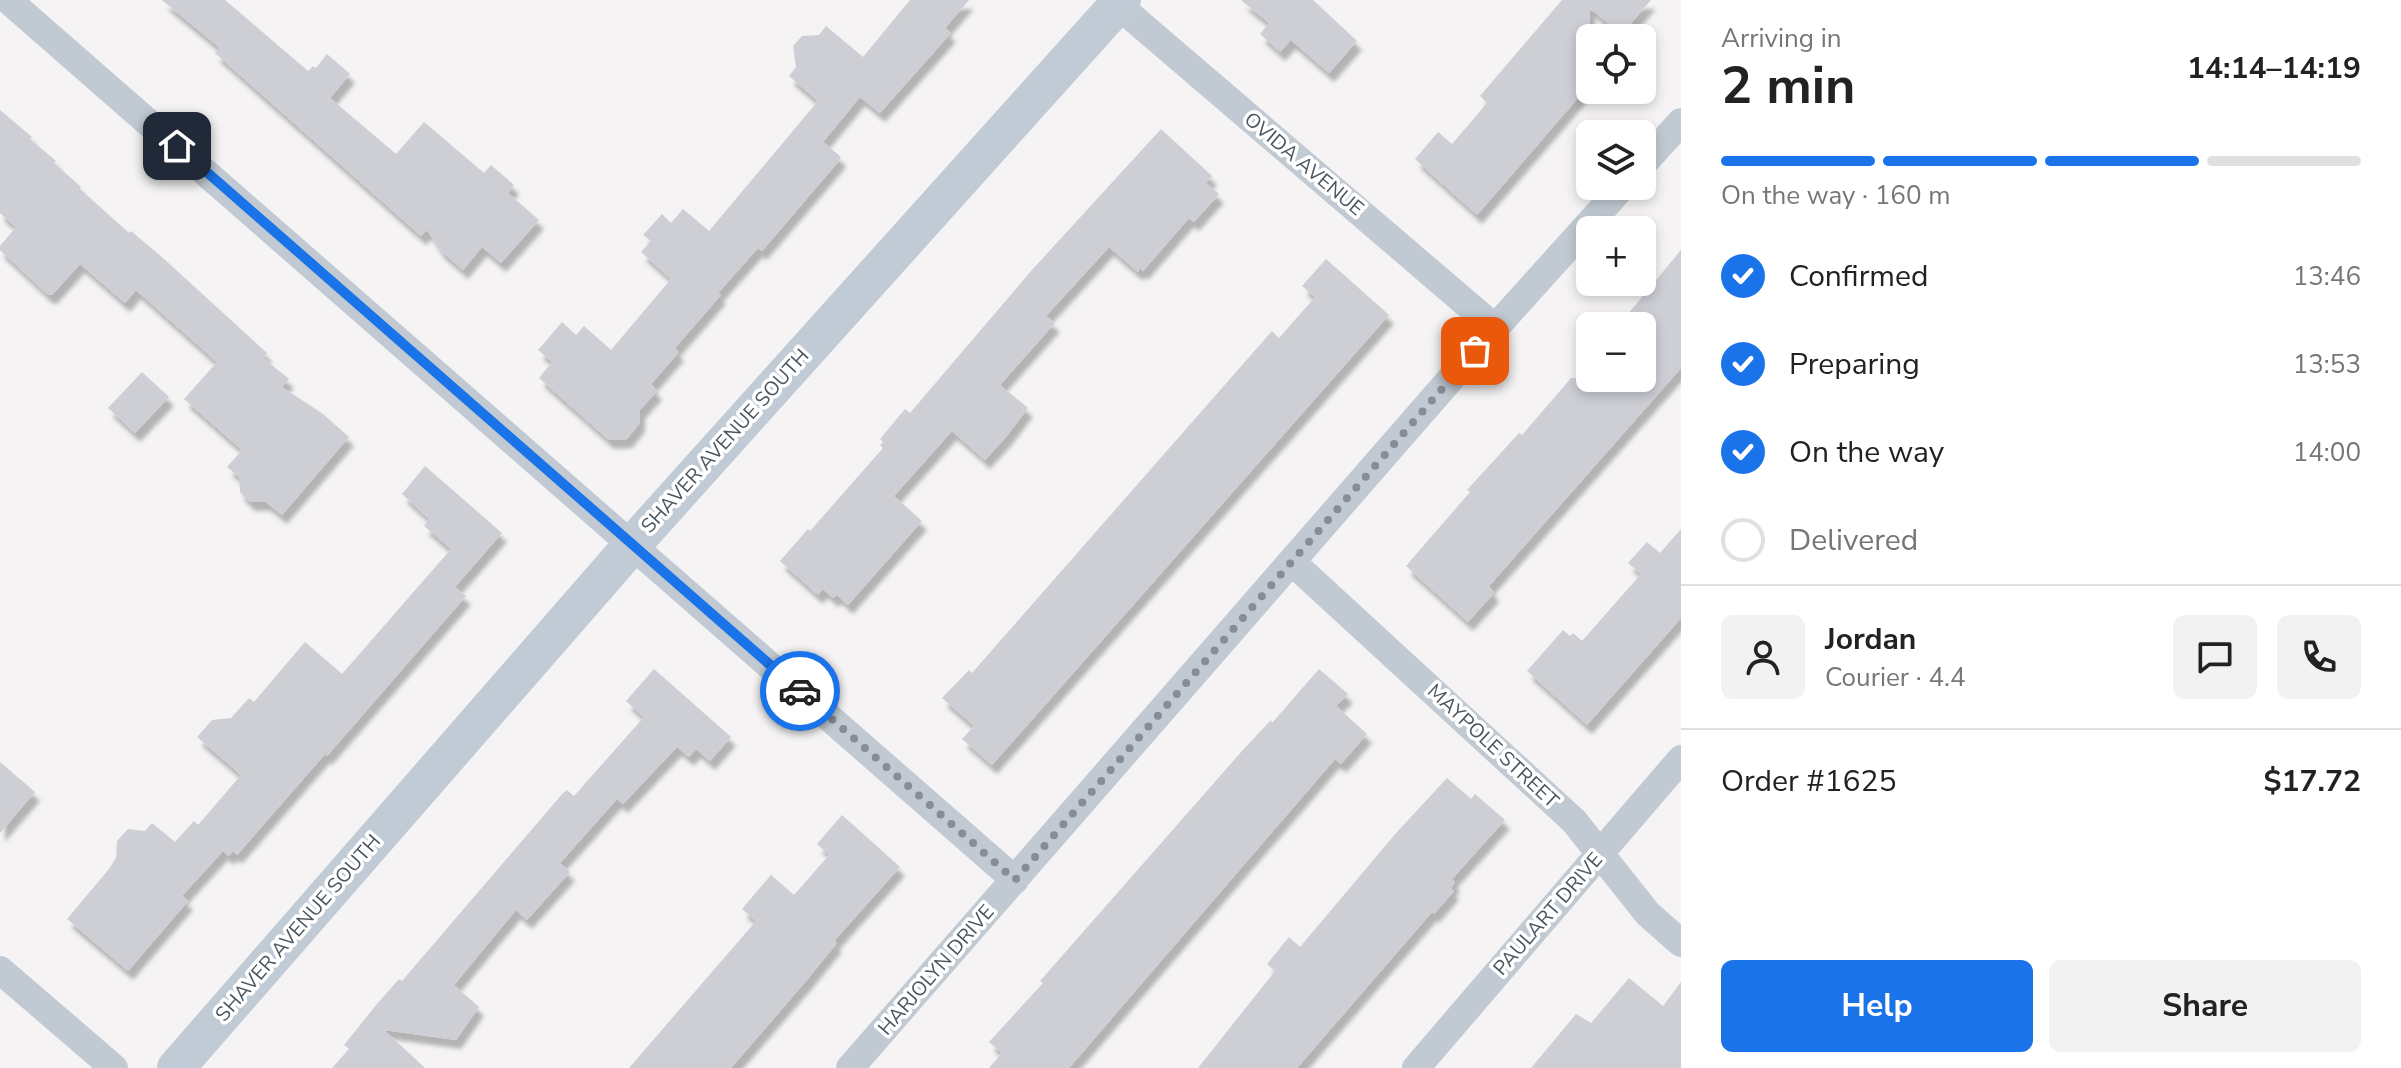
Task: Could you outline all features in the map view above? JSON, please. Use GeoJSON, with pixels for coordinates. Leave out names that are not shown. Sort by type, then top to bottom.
{"type":"FeatureCollection","features":[{"type":"Feature","properties":{"kind":"street"},"geometry":{"type":"LineString","coordinates":[[8,0],[1015,880]]}},
{"type":"Feature","properties":{"kind":"street","name":"SHAVER AVENUE SOUTH"},"geometry":{"type":"LineString","coordinates":[[176,1068],[632,545],[1118,2]]}},
{"type":"Feature","properties":{"kind":"street","name":"OVIDA AVENUE"},"geometry":{"type":"LineString","coordinates":[[1118,2],[1495,328]]}},
{"type":"Feature","properties":{"kind":"street"},"geometry":{"type":"LineString","coordinates":[[1656,150],[1681,122]]}},
{"type":"Feature","properties":{"kind":"street","name":"HARJOLYN DRIVE"},"geometry":{"type":"LineString","coordinates":[[850,1068],[1495,328],[1610,200]]}},
{"type":"Feature","properties":{"kind":"street","name":"MAYPOLE STREET"},"geometry":{"type":"LineString","coordinates":[[1292,562],[1574,821],[1648,914],[1681,943]]}},
{"type":"Feature","properties":{"kind":"street","name":"PAULART DRIVE"},"geometry":{"type":"LineString","coordinates":[[1416,1068],[1681,759]]}},
{"type":"Feature","properties":{"kind":"street"},"geometry":{"type":"LineString","coordinates":[[0,970],[114,1068]]}},
{"type":"Feature","properties":{"kind":"building"},"geometry":{"type":"Polygon","coordinates":[[[162,0],[225,0],[308,71],[313,66],[316,68],[327,54],[350,74],[330,98],[396,154],[424,122],[484,173],[491,165],[514,185],[508,193],[539,220],[501,263],[482,247],[463,270],[440,250],[427,230],[421,236],[215,53],[220,48],[162,0]]]}},
{"type":"Feature","properties":{"kind":"building"},"geometry":{"type":"Polygon","coordinates":[[[910,0],[969,0],[945,28],[951,33],[880,113],[860,97],[823,142],[841,157],[838,162],[762,251],[758,248],[718,293],[721,295],[675,348],[679,352],[651,384],[657,391],[640,410],[640,423],[627,439],[609,440],[539,378],[552,362],[538,350],[562,322],[576,335],[584,326],[611,350],[671,279],[641,252],[651,241],[643,235],[662,214],[671,223],[683,209],[709,231],[818,101],[789,76],[796,67],[793,46],[802,36],[819,35],[826,26],[863,57],[910,0]]]}},
{"type":"Feature","properties":{"kind":"building"},"geometry":{"type":"Polygon","coordinates":[[[1241,0],[1313,0],[1357,41],[1329,73],[1292,41],[1280,52],[1260,34],[1269,23],[1241,0]]]}},
{"type":"Feature","properties":{"kind":"building"},"geometry":{"type":"Polygon","coordinates":[[[1562,0],[1651,0],[1630,24],[1608,24],[1590,8],[1590,24],[1576,24],[1576,100],[1477,215],[1415,159],[1438,132],[1452,144],[1487,103],[1480,96],[1562,0]]]}},
{"type":"Feature","properties":{"kind":"building"},"geometry":{"type":"Polygon","coordinates":[[[0,110],[32,137],[30,139],[56,161],[54,163],[80,189],[129,233],[131,231],[164,259],[267,353],[263,358],[289,379],[282,387],[323,414],[349,437],[282,515],[266,502],[250,502],[240,492],[239,477],[227,467],[242,450],[184,399],[217,362],[136,290],[125,303],[80,264],[52,295],[47,294],[0,250],[16,227],[0,213],[0,110]]]}},
{"type":"Feature","properties":{"kind":"building"},"geometry":{"type":"Polygon","coordinates":[[[1161,129],[1212,176],[1206,183],[1219,194],[1194,222],[1189,218],[1143,271],[1140,268],[1138,272],[1109,247],[1046,316],[1055,323],[1000,385],[1028,408],[1006,437],[985,460],[952,431],[894,496],[922,521],[848,605],[837,595],[833,598],[823,589],[818,595],[780,561],[883,448],[880,439],[905,409],[910,413],[1032,270],[1161,129]]]}},
{"type":"Feature","properties":{"kind":"building"},"geometry":{"type":"Polygon","coordinates":[[[1681,250],[1681,368],[1489,586],[1494,593],[1468,622],[1406,566],[1470,492],[1467,490],[1519,433],[1522,435],[1571,378],[1576,378],[1576,392],[1656,392],[1656,312],[1630,312],[1643,296],[1656,296],[1656,280],[1681,250]]]}},
{"type":"Feature","properties":{"kind":"building"},"geometry":{"type":"Polygon","coordinates":[[[1326,259],[1389,315],[992,765],[962,739],[974,726],[942,698],[969,670],[972,673],[1272,331],[1279,338],[1315,297],[1302,286],[1326,259]]]}},
{"type":"Feature","properties":{"kind":"building"},"geometry":{"type":"Polygon","coordinates":[[[142,372],[169,397],[135,433],[108,408],[142,372]]]}},
{"type":"Feature","properties":{"kind":"building"},"geometry":{"type":"Polygon","coordinates":[[[425,466],[502,533],[455,587],[466,596],[237,855],[233,851],[229,856],[223,851],[182,896],[188,901],[128,971],[67,919],[109,869],[116,858],[117,841],[128,829],[145,831],[152,823],[175,842],[194,821],[198,825],[241,775],[197,737],[212,720],[231,718],[249,698],[254,702],[305,642],[342,674],[451,549],[424,526],[429,519],[402,494],[425,466]]]}},
{"type":"Feature","properties":{"kind":"building"},"geometry":{"type":"Polygon","coordinates":[[[1681,529],[1681,618],[1587,725],[1527,671],[1563,630],[1570,636],[1573,633],[1582,641],[1641,574],[1628,563],[1647,542],[1660,553],[1681,529]]]}},
{"type":"Feature","properties":{"kind":"building"},"geometry":{"type":"Polygon","coordinates":[[[654,669],[731,737],[710,761],[696,749],[689,757],[677,747],[623,804],[617,799],[560,863],[570,872],[527,920],[516,910],[454,985],[479,1007],[456,1040],[384,1030],[425,1068],[332,1068],[349,1049],[344,1045],[377,1004],[399,979],[402,981],[563,793],[567,790],[574,796],[644,717],[626,701],[654,669]]]}},
{"type":"Feature","properties":{"kind":"building"},"geometry":{"type":"Polygon","coordinates":[[[1319,669],[1348,694],[1336,706],[1367,734],[1341,764],[1335,759],[1069,1068],[989,1068],[1002,1053],[989,1042],[1242,751],[1271,720],[1272,723],[1319,669]]]}},
{"type":"Feature","properties":{"kind":"building"},"geometry":{"type":"Polygon","coordinates":[[[0,762],[35,792],[0,833],[0,762]]]}},
{"type":"Feature","properties":{"kind":"building"},"geometry":{"type":"Polygon","coordinates":[[[1447,778],[1471,799],[1475,794],[1505,820],[1452,879],[1455,882],[1451,888],[1454,891],[1434,914],[1432,912],[1297,1068],[1198,1068],[1275,971],[1267,964],[1289,937],[1300,947],[1447,778]]]}},
{"type":"Feature","properties":{"kind":"building"},"geometry":{"type":"Polygon","coordinates":[[[842,815],[900,867],[834,941],[837,943],[806,981],[731,1068],[629,1068],[756,921],[742,909],[771,875],[794,895],[829,855],[817,844],[842,815]]]}},
{"type":"Feature","properties":{"kind":"building"},"geometry":{"type":"Polygon","coordinates":[[[1629,978],[1663,1006],[1681,982],[1681,1068],[1531,1068],[1576,1014],[1591,1023],[1629,978]]]}},
{"type":"Feature","properties":{"kind":"way so far"},"geometry":{"type":"LineString","coordinates":[[800,691],[1015,880],[1475,351]]}},
{"type":"Feature","properties":{"kind":"route"},"geometry":{"type":"LineString","coordinates":[[177,146],[800,691]]}}]}
